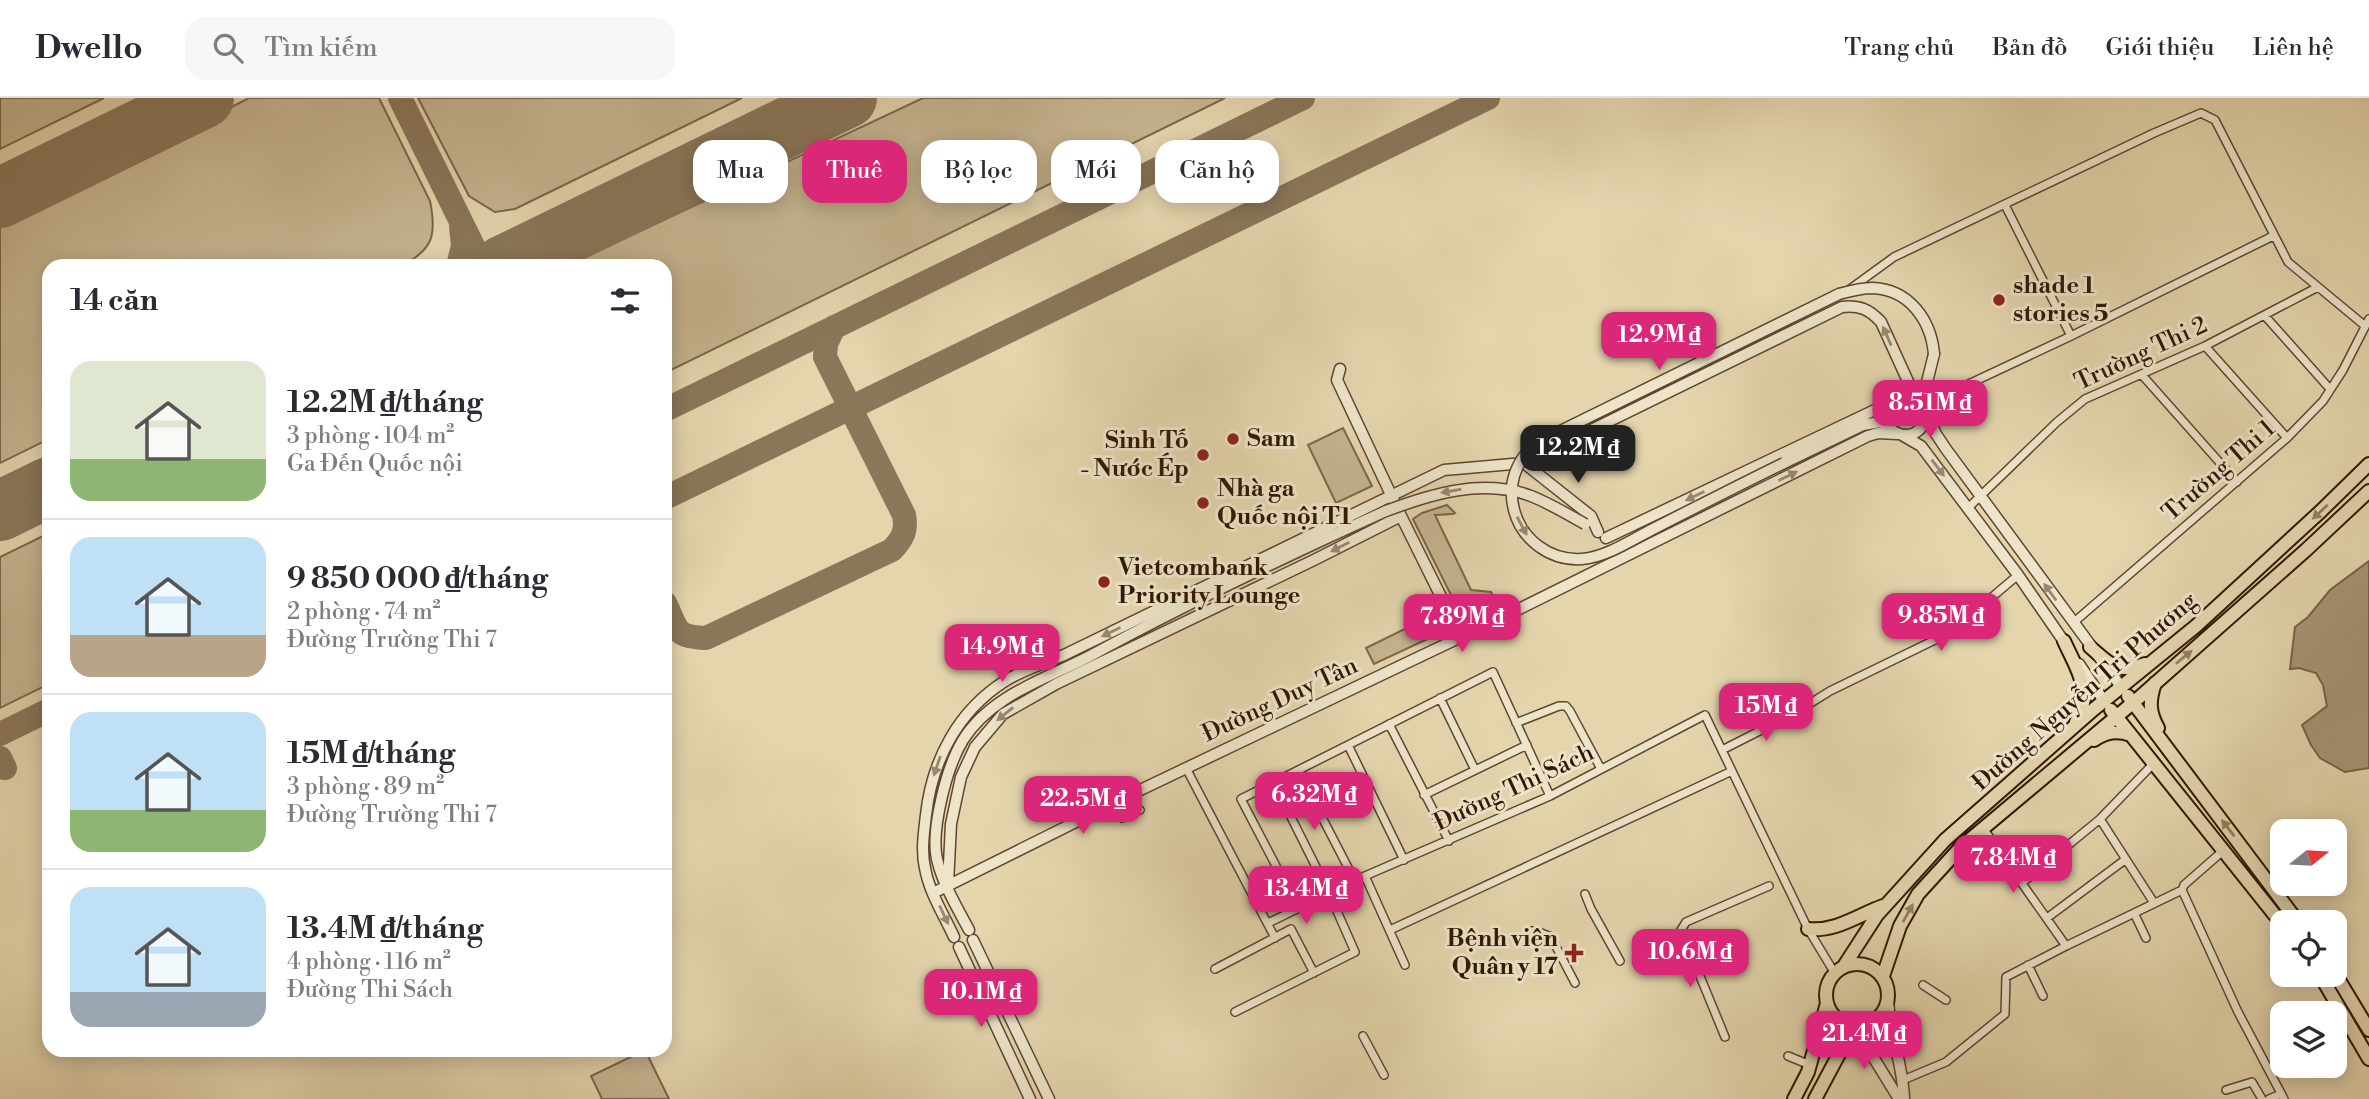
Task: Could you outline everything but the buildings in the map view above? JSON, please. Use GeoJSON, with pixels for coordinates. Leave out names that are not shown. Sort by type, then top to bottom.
{"type":"FeatureCollection","features":[{"type":"Feature","properties":{"kind":"main road","name":"Đường Nguyễn Tri Phương"},"geometry":{"type":"LineString","coordinates":[[1839,969],[1887,904],[1945,840],[2104,701],[2155,661],[2322,511],[2369,464]]}},
{"type":"Feature","properties":{"kind":"main road","name":"Đường Nguyễn Tri Phương"},"geometry":{"type":"LineString","coordinates":[[1882,976],[1900,926],[1918,894],[1961,847],[2220,627],[2369,491]]}},
{"type":"Feature","properties":{"kind":"main road"},"geometry":{"type":"LineString","coordinates":[[2064,641],[2084,686],[2084,706],[2073,728]]}},
{"type":"Feature","properties":{"kind":"main road"},"geometry":{"type":"LineString","coordinates":[[2090,647],[2113,667],[2122,669],[2155,661]]}},
{"type":"Feature","properties":{"kind":"main road"},"geometry":{"type":"LineString","coordinates":[[2155,682],[2150,706],[2152,717],[2173,757]]}},
{"type":"Feature","properties":{"kind":"main road"},"geometry":{"type":"LineString","coordinates":[[2122,688],[2289,910]]}},
{"type":"Feature","properties":{"kind":"main road"},"geometry":{"type":"LineString","coordinates":[[2104,701],[2271,910]]}},
{"type":"Feature","properties":{"kind":"main road"},"geometry":{"type":"LineString","coordinates":[[2078,748],[2108,733],[2131,735]]}},
{"type":"Feature","properties":{"kind":"main road"},"geometry":{"type":"LineString","coordinates":[[2245,876],[2257,867]]}},
{"type":"Feature","properties":{"kind":"main road"},"geometry":{"type":"LineString","coordinates":[[1808,929],[1820,930],[1840,925],[1887,904]]}},
{"type":"Feature","properties":{"kind":"main road"},"geometry":{"type":"LineString","coordinates":[[1794,1099],[1810,1065],[1827,1003],[1826,987],[1839,969],[1865,964],[1878,971],[1888,992],[1885,1009],[1874,1022],[1854,1026],[1837,1019],[1827,1003]]}},
{"type":"Feature","properties":{"kind":"main road"},"geometry":{"type":"LineString","coordinates":[[2328,987],[2369,1059]]}},
{"type":"Feature","properties":{"kind":"main road"},"geometry":{"type":"LineString","coordinates":[[2343,987],[2369,1030]]}},
{"type":"Feature","properties":{"kind":"main road"},"geometry":{"type":"LineString","coordinates":[[1815,1099],[1854,1026]]}},
{"type":"Feature","properties":{"kind":"street"},"geometry":{"type":"LineString","coordinates":[[1823,312],[1894,257],[2164,128],[2201,113],[2215,120],[2288,262],[2367,322]]}},
{"type":"Feature","properties":{"kind":"street"},"geometry":{"type":"LineString","coordinates":[[2005,205],[2071,336]]}},
{"type":"Feature","properties":{"kind":"street"},"geometry":{"type":"LineString","coordinates":[[1922,404],[2071,336],[2273,236]]}},
{"type":"Feature","properties":{"kind":"street","name":"Trường Thi 2"},"geometry":{"type":"LineString","coordinates":[[1968,508],[2077,405],[2093,395],[2205,346],[2318,287]]}},
{"type":"Feature","properties":{"kind":"street"},"geometry":{"type":"LineString","coordinates":[[1900,435],[1910,435],[1922,427],[1922,404],[1934,354],[1933,340],[1917,309],[1905,299],[1882,289],[1871,288],[1839,294],[1536,443],[1521,458],[1511,495],[1521,528],[1530,539],[1545,551],[1569,559],[1584,559],[1609,551],[1863,425],[1872,422],[1886,425],[1900,435],[1921,446],[2018,575],[2104,701]]}},
{"type":"Feature","properties":{"kind":"street"},"geometry":{"type":"LineString","coordinates":[[1030,1099],[933,893],[923,857],[930,787],[939,760],[961,721],[982,699],[1026,670],[1064,655],[1444,470],[1524,463],[1823,312],[1853,306],[1864,308],[1881,322],[1911,388],[1936,434],[2122,688]]}},
{"type":"Feature","properties":{"kind":"street"},"geometry":{"type":"LineString","coordinates":[[2265,316],[2330,389]]}},
{"type":"Feature","properties":{"kind":"street","name":"Trường Thi 1"},"geometry":{"type":"LineString","coordinates":[[2073,623],[2287,438],[2323,401],[2367,322]]}},
{"type":"Feature","properties":{"kind":"street"},"geometry":{"type":"LineString","coordinates":[[2205,346],[2287,438]]}},
{"type":"Feature","properties":{"kind":"street"},"geometry":{"type":"LineString","coordinates":[[1340,369],[1337,380],[1461,637]]}},
{"type":"Feature","properties":{"kind":"street"},"geometry":{"type":"LineString","coordinates":[[2142,375],[2237,482]]}},
{"type":"Feature","properties":{"kind":"street"},"geometry":{"type":"LineString","coordinates":[[1602,535],[1879,408],[1902,393],[1922,404]]}},
{"type":"Feature","properties":{"kind":"street"},"geometry":{"type":"LineString","coordinates":[[1886,425],[1883,413],[1887,401]]}},
{"type":"Feature","properties":{"kind":"street","name":"Đường Duy Tân"},"geometry":{"type":"LineString","coordinates":[[933,893],[1868,436],[1878,433],[1900,435]]}},
{"type":"Feature","properties":{"kind":"street"},"geometry":{"type":"LineString","coordinates":[[1524,463],[1593,518],[1617,560]]}},
{"type":"Feature","properties":{"kind":"street"},"geometry":{"type":"LineString","coordinates":[[1049,1099],[937,862],[943,790],[952,762],[964,739],[990,710],[1026,686],[1124,637],[1386,512],[1420,499],[1448,491],[1490,489],[1528,495],[1602,535]]}},
{"type":"Feature","properties":{"kind":"street"},"geometry":{"type":"LineString","coordinates":[[948,887],[951,824],[961,777],[975,747],[1003,714],[1056,684],[1401,516]]}},
{"type":"Feature","properties":{"kind":"street"},"geometry":{"type":"LineString","coordinates":[[1839,969],[1808,929],[1722,750],[1793,714],[1830,691],[1947,634],[2018,575]]}},
{"type":"Feature","properties":{"kind":"street"},"geometry":{"type":"LineString","coordinates":[[1298,908],[1241,799],[1493,672],[1550,796]]}},
{"type":"Feature","properties":{"kind":"street"},"geometry":{"type":"LineString","coordinates":[[1440,698],[1475,770]]}},
{"type":"Feature","properties":{"kind":"street"},"geometry":{"type":"LineString","coordinates":[[1516,723],[1559,706],[1566,706],[1601,769]]}},
{"type":"Feature","properties":{"kind":"street","name":"Đường Thi Sách"},"geometry":{"type":"LineString","coordinates":[[1268,923],[1365,876],[1550,796],[1705,715],[1722,750]]}},
{"type":"Feature","properties":{"kind":"street"},"geometry":{"type":"LineString","coordinates":[[1389,724],[1449,841]]}},
{"type":"Feature","properties":{"kind":"street"},"geometry":{"type":"LineString","coordinates":[[1348,745],[1404,860]]}},
{"type":"Feature","properties":{"kind":"street"},"geometry":{"type":"LineString","coordinates":[[1424,795],[1527,745]]}},
{"type":"Feature","properties":{"kind":"street"},"geometry":{"type":"LineString","coordinates":[[2022,883],[2100,819],[2154,762]]}},
{"type":"Feature","properties":{"kind":"street"},"geometry":{"type":"LineString","coordinates":[[1186,768],[1275,938]]}},
{"type":"Feature","properties":{"kind":"street"},"geometry":{"type":"LineString","coordinates":[[1298,771],[1355,881]]}},
{"type":"Feature","properties":{"kind":"street"},"geometry":{"type":"LineString","coordinates":[[1390,930],[1732,771]]}},
{"type":"Feature","properties":{"kind":"street"},"geometry":{"type":"LineString","coordinates":[[1235,1012],[1355,953],[1329,893],[1274,783]]}},
{"type":"Feature","properties":{"kind":"street"},"geometry":{"type":"LineString","coordinates":[[1122,818],[1140,810]]}},
{"type":"Feature","properties":{"kind":"street"},"geometry":{"type":"LineString","coordinates":[[2100,819],[2154,903]]}},
{"type":"Feature","properties":{"kind":"street"},"geometry":{"type":"LineString","coordinates":[[1983,828],[2066,946]]}},
{"type":"Feature","properties":{"kind":"street"},"geometry":{"type":"LineString","coordinates":[[1903,1080],[1946,1062],[2005,1014],[2006,977],[2182,890],[2184,885],[2224,849]]}},
{"type":"Feature","properties":{"kind":"street"},"geometry":{"type":"LineString","coordinates":[[2047,918],[2126,859]]}},
{"type":"Feature","properties":{"kind":"street"},"geometry":{"type":"LineString","coordinates":[[1365,876],[1405,965]]}},
{"type":"Feature","properties":{"kind":"street"},"geometry":{"type":"LineString","coordinates":[[1725,1037],[1681,930],[1686,922],[1769,886]]}},
{"type":"Feature","properties":{"kind":"street"},"geometry":{"type":"LineString","coordinates":[[2182,890],[2238,1012],[2282,1096],[2269,1099]]}},
{"type":"Feature","properties":{"kind":"street"},"geometry":{"type":"LineString","coordinates":[[1585,894],[1620,961]]}},
{"type":"Feature","properties":{"kind":"street"},"geometry":{"type":"LineString","coordinates":[[2134,913],[2146,938]]}},
{"type":"Feature","properties":{"kind":"street"},"geometry":{"type":"LineString","coordinates":[[1215,969],[1292,929],[1314,973]]}},
{"type":"Feature","properties":{"kind":"street"},"geometry":{"type":"LineString","coordinates":[[1529,931],[1551,937],[1575,983]]}},
{"type":"Feature","properties":{"kind":"street"},"geometry":{"type":"LineString","coordinates":[[2028,965],[2043,996]]}},
{"type":"Feature","properties":{"kind":"street"},"geometry":{"type":"LineString","coordinates":[[1923,985],[1946,1000]]}},
{"type":"Feature","properties":{"kind":"street"},"geometry":{"type":"LineString","coordinates":[[1888,1000],[1903,1080],[1901,1099]]}},
{"type":"Feature","properties":{"kind":"street"},"geometry":{"type":"LineString","coordinates":[[989,1011],[1004,1004]]}},
{"type":"Feature","properties":{"kind":"street"},"geometry":{"type":"LineString","coordinates":[[1854,1026],[1901,1099]]}},
{"type":"Feature","properties":{"kind":"street"},"geometry":{"type":"LineString","coordinates":[[1363,1036],[1384,1075]]}},
{"type":"Feature","properties":{"kind":"street"},"geometry":{"type":"LineString","coordinates":[[1788,1056],[1810,1065]]}},
{"type":"Feature","properties":{"kind":"street"},"geometry":{"type":"LineString","coordinates":[[2227,1090],[2252,1082],[2262,1099]]}},
{"type":"Feature","properties":{"kind":"shaded area"},"geometry":{"type":"Polygon","coordinates":[[[0,98],[104,98],[0,149],[0,98]]]}},
{"type":"Feature","properties":{"kind":"shaded area"},"geometry":{"type":"Polygon","coordinates":[[[249,98],[379,98],[430,201],[433,223],[430,240],[413,259],[42,259],[42,442],[0,463],[0,225],[249,98]]]}},
{"type":"Feature","properties":{"kind":"shaded area"},"geometry":{"type":"Polygon","coordinates":[[[418,98],[742,98],[515,209],[495,212],[469,196],[418,98]]]}},
{"type":"Feature","properties":{"kind":"shaded area"},"geometry":{"type":"Polygon","coordinates":[[[923,98],[1225,98],[1139,140],[1051,140],[1051,183],[1037,190],[1037,140],[921,140],[921,203],[1011,203],[672,370],[672,259],[581,259],[700,203],[788,203],[788,162],[802,155],[802,203],[907,203],[907,140],[834,140],[923,98]]]}},
{"type":"Feature","properties":{"kind":"shaded area"},"geometry":{"type":"Polygon","coordinates":[[[1343,428],[1372,486],[1336,503],[1308,445],[1343,428]]]}},
{"type":"Feature","properties":{"kind":"shaded area"},"geometry":{"type":"Polygon","coordinates":[[[1447,505],[1455,513],[1435,515],[1471,590],[1491,592],[1498,605],[1475,614],[1461,615],[1413,519],[1422,513],[1447,505]]]}},
{"type":"Feature","properties":{"kind":"shaded area"},"geometry":{"type":"Polygon","coordinates":[[[42,536],[42,687],[0,708],[0,557],[42,536]]]}},
{"type":"Feature","properties":{"kind":"shaded area"},"geometry":{"type":"Polygon","coordinates":[[[2369,561],[2369,768],[2345,772],[2320,758],[2302,725],[2327,706],[2323,685],[2316,673],[2299,668],[2290,669],[2295,627],[2308,617],[2330,590],[2369,561]]]}},
{"type":"Feature","properties":{"kind":"shaded area"},"geometry":{"type":"Polygon","coordinates":[[[1435,614],[1440,626],[1434,636],[1374,664],[1366,648],[1435,614]]]}},
{"type":"Feature","properties":{"kind":"shaded area"},"geometry":{"type":"Polygon","coordinates":[[[630,1057],[648,1057],[669,1099],[602,1099],[591,1076],[630,1057]]]}},
{"type":"Feature","properties":{"kind":"taxiway"},"geometry":{"type":"LineString","coordinates":[[400,98],[480,259]]}},
{"type":"Feature","properties":{"kind":"taxiway"},"geometry":{"type":"LineString","coordinates":[[672,407],[1303,98]]}},
{"type":"Feature","properties":{"kind":"taxiway"},"geometry":{"type":"LineString","coordinates":[[672,495],[1488,98]]}},
{"type":"Feature","properties":{"kind":"taxiway"},"geometry":{"type":"LineString","coordinates":[[460,259],[463,246],[461,226]]}},
{"type":"Feature","properties":{"kind":"taxiway"},"geometry":{"type":"LineString","coordinates":[[672,619],[682,634],[706,638],[892,550],[901,538],[905,526],[904,515],[825,357],[826,344],[834,327]]}},
{"type":"Feature","properties":{"kind":"taxiway"},"geometry":{"type":"LineString","coordinates":[[0,734],[42,713]]}},
{"type":"Feature","properties":{"kind":"taxiway"},"geometry":{"type":"LineString","coordinates":[[0,758],[5,768]]}},
{"type":"Feature","properties":{"kind":"runway"},"geometry":{"type":"LineString","coordinates":[[0,198],[204,98]]}},
{"type":"Feature","properties":{"kind":"runway"},"geometry":{"type":"LineString","coordinates":[[516,259],[847,98]]}},
{"type":"Feature","properties":{"kind":"runway"},"geometry":{"type":"LineString","coordinates":[[0,511],[42,490]]}},
{"type":"Feature","properties":{"kind":"place","name":"shade 1 stories 5"},"geometry":{"type":"Point","coordinates":[1999,300]}},
{"type":"Feature","properties":{"kind":"place","name":"Sam"},"geometry":{"type":"Point","coordinates":[1233,439]}},
{"type":"Feature","properties":{"kind":"place","name":"Sinh Tố - Nước Ép"},"geometry":{"type":"Point","coordinates":[1203,455]}},
{"type":"Feature","properties":{"kind":"place","name":"Nhà ga Quốc nội T1"},"geometry":{"type":"Point","coordinates":[1203,503]}},
{"type":"Feature","properties":{"kind":"place","name":"Vietcombank Priority Lounge"},"geometry":{"type":"Point","coordinates":[1104,582]}},
{"type":"Feature","properties":{"kind":"place","name":"Bệnh viện Quân y 17"},"geometry":{"type":"Point","coordinates":[1574,953]}}]}
